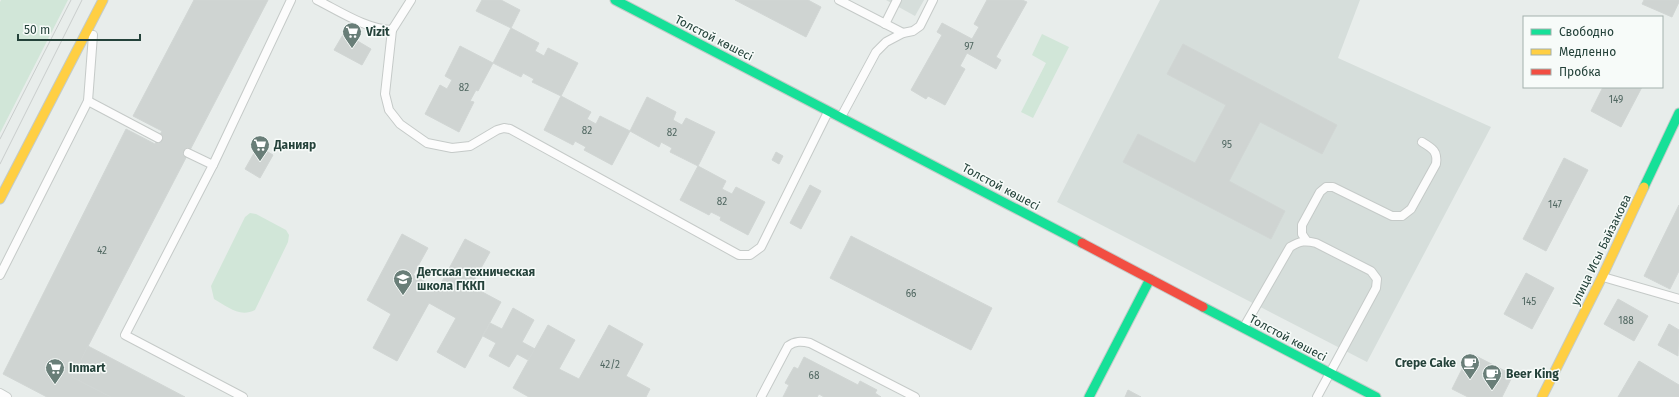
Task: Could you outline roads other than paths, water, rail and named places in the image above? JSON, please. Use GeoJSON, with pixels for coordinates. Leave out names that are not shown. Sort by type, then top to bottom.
{"type":"FeatureCollection","features":[{"type":"Feature","properties":{"kind":"main road"},"geometry":{"type":"LineString","coordinates":[[0,199],[103,0]]}},
{"type":"Feature","properties":{"kind":"main road","name":"Толстой көшесі"},"geometry":{"type":"LineString","coordinates":[[615,0],[1376,397]]}},
{"type":"Feature","properties":{"kind":"main road","name":"улица Исы Байзакова"},"geometry":{"type":"LineString","coordinates":[[1542,397],[1602,277],[1679,113]]}},
{"type":"Feature","properties":{"kind":"main road"},"geometry":{"type":"LineString","coordinates":[[1089,397],[1150,279]]}},
{"type":"Feature","properties":{"kind":"lane"},"geometry":{"type":"LineString","coordinates":[[243,397],[125,335],[213,165],[291,0]]}},
{"type":"Feature","properties":{"kind":"lane"},"geometry":{"type":"LineString","coordinates":[[317,0],[370,26],[383,30],[392,30]]}},
{"type":"Feature","properties":{"kind":"lane"},"geometry":{"type":"LineString","coordinates":[[410,0],[392,30],[385,94],[389,110],[400,124],[427,143],[452,148],[470,146],[497,130],[504,128],[510,129],[739,255],[750,255],[761,247],[829,111]]}},
{"type":"Feature","properties":{"kind":"lane"},"geometry":{"type":"LineString","coordinates":[[839,0],[903,33]]}},
{"type":"Feature","properties":{"kind":"lane"},"geometry":{"type":"LineString","coordinates":[[885,24],[897,0]]}},
{"type":"Feature","properties":{"kind":"lane"},"geometry":{"type":"LineString","coordinates":[[841,117],[876,52],[886,42],[903,33],[913,31],[920,26],[934,0]]}},
{"type":"Feature","properties":{"kind":"lane"},"geometry":{"type":"LineString","coordinates":[[0,275],[88,101],[94,17]]}},
{"type":"Feature","properties":{"kind":"lane"},"geometry":{"type":"LineString","coordinates":[[88,101],[158,138]]}},
{"type":"Feature","properties":{"kind":"lane"},"geometry":{"type":"LineString","coordinates":[[1306,240],[1302,234],[1302,225],[1320,192],[1326,187],[1333,187],[1392,216],[1402,216],[1411,209],[1436,164],[1438,156],[1435,150],[1422,142]]}},
{"type":"Feature","properties":{"kind":"lane"},"geometry":{"type":"LineString","coordinates":[[188,153],[213,165]]}},
{"type":"Feature","properties":{"kind":"lane"},"geometry":{"type":"LineString","coordinates":[[1243,328],[1290,247],[1298,242],[1306,240],[1316,243],[1371,271],[1377,279],[1376,288],[1317,397]]}},
{"type":"Feature","properties":{"kind":"lane"},"geometry":{"type":"LineString","coordinates":[[1602,277],[1679,299]]}},
{"type":"Feature","properties":{"kind":"lane"},"geometry":{"type":"LineString","coordinates":[[761,397],[788,346],[794,342],[802,341],[810,343],[916,397]]}},
{"type":"Feature","properties":{"kind":"lane"},"geometry":{"type":"LineString","coordinates":[[0,393],[8,397]]}},
{"type":"Feature","properties":{"kind":"tram line"},"geometry":{"type":"LineString","coordinates":[[0,139],[71,0]]}},
{"type":"Feature","properties":{"kind":"tram line"},"geometry":{"type":"LineString","coordinates":[[0,164],[82,0]]}},
{"type":"Feature","properties":{"kind":"place","name":"Vizit"},"geometry":{"type":"Point","coordinates":[352,49]}},
{"type":"Feature","properties":{"kind":"place","name":"Данияр"},"geometry":{"type":"Point","coordinates":[260,162]}},
{"type":"Feature","properties":{"kind":"place","name":"Детская техническая школа ГККП"},"geometry":{"type":"Point","coordinates":[403,296]}},
{"type":"Feature","properties":{"kind":"place","name":"Crepe Cake"},"geometry":{"type":"Point","coordinates":[1470,380]}},
{"type":"Feature","properties":{"kind":"place","name":"Inmart"},"geometry":{"type":"Point","coordinates":[55,385]}},
{"type":"Feature","properties":{"kind":"place","name":"Beer King"},"geometry":{"type":"Point","coordinates":[1492,391]}}]}
